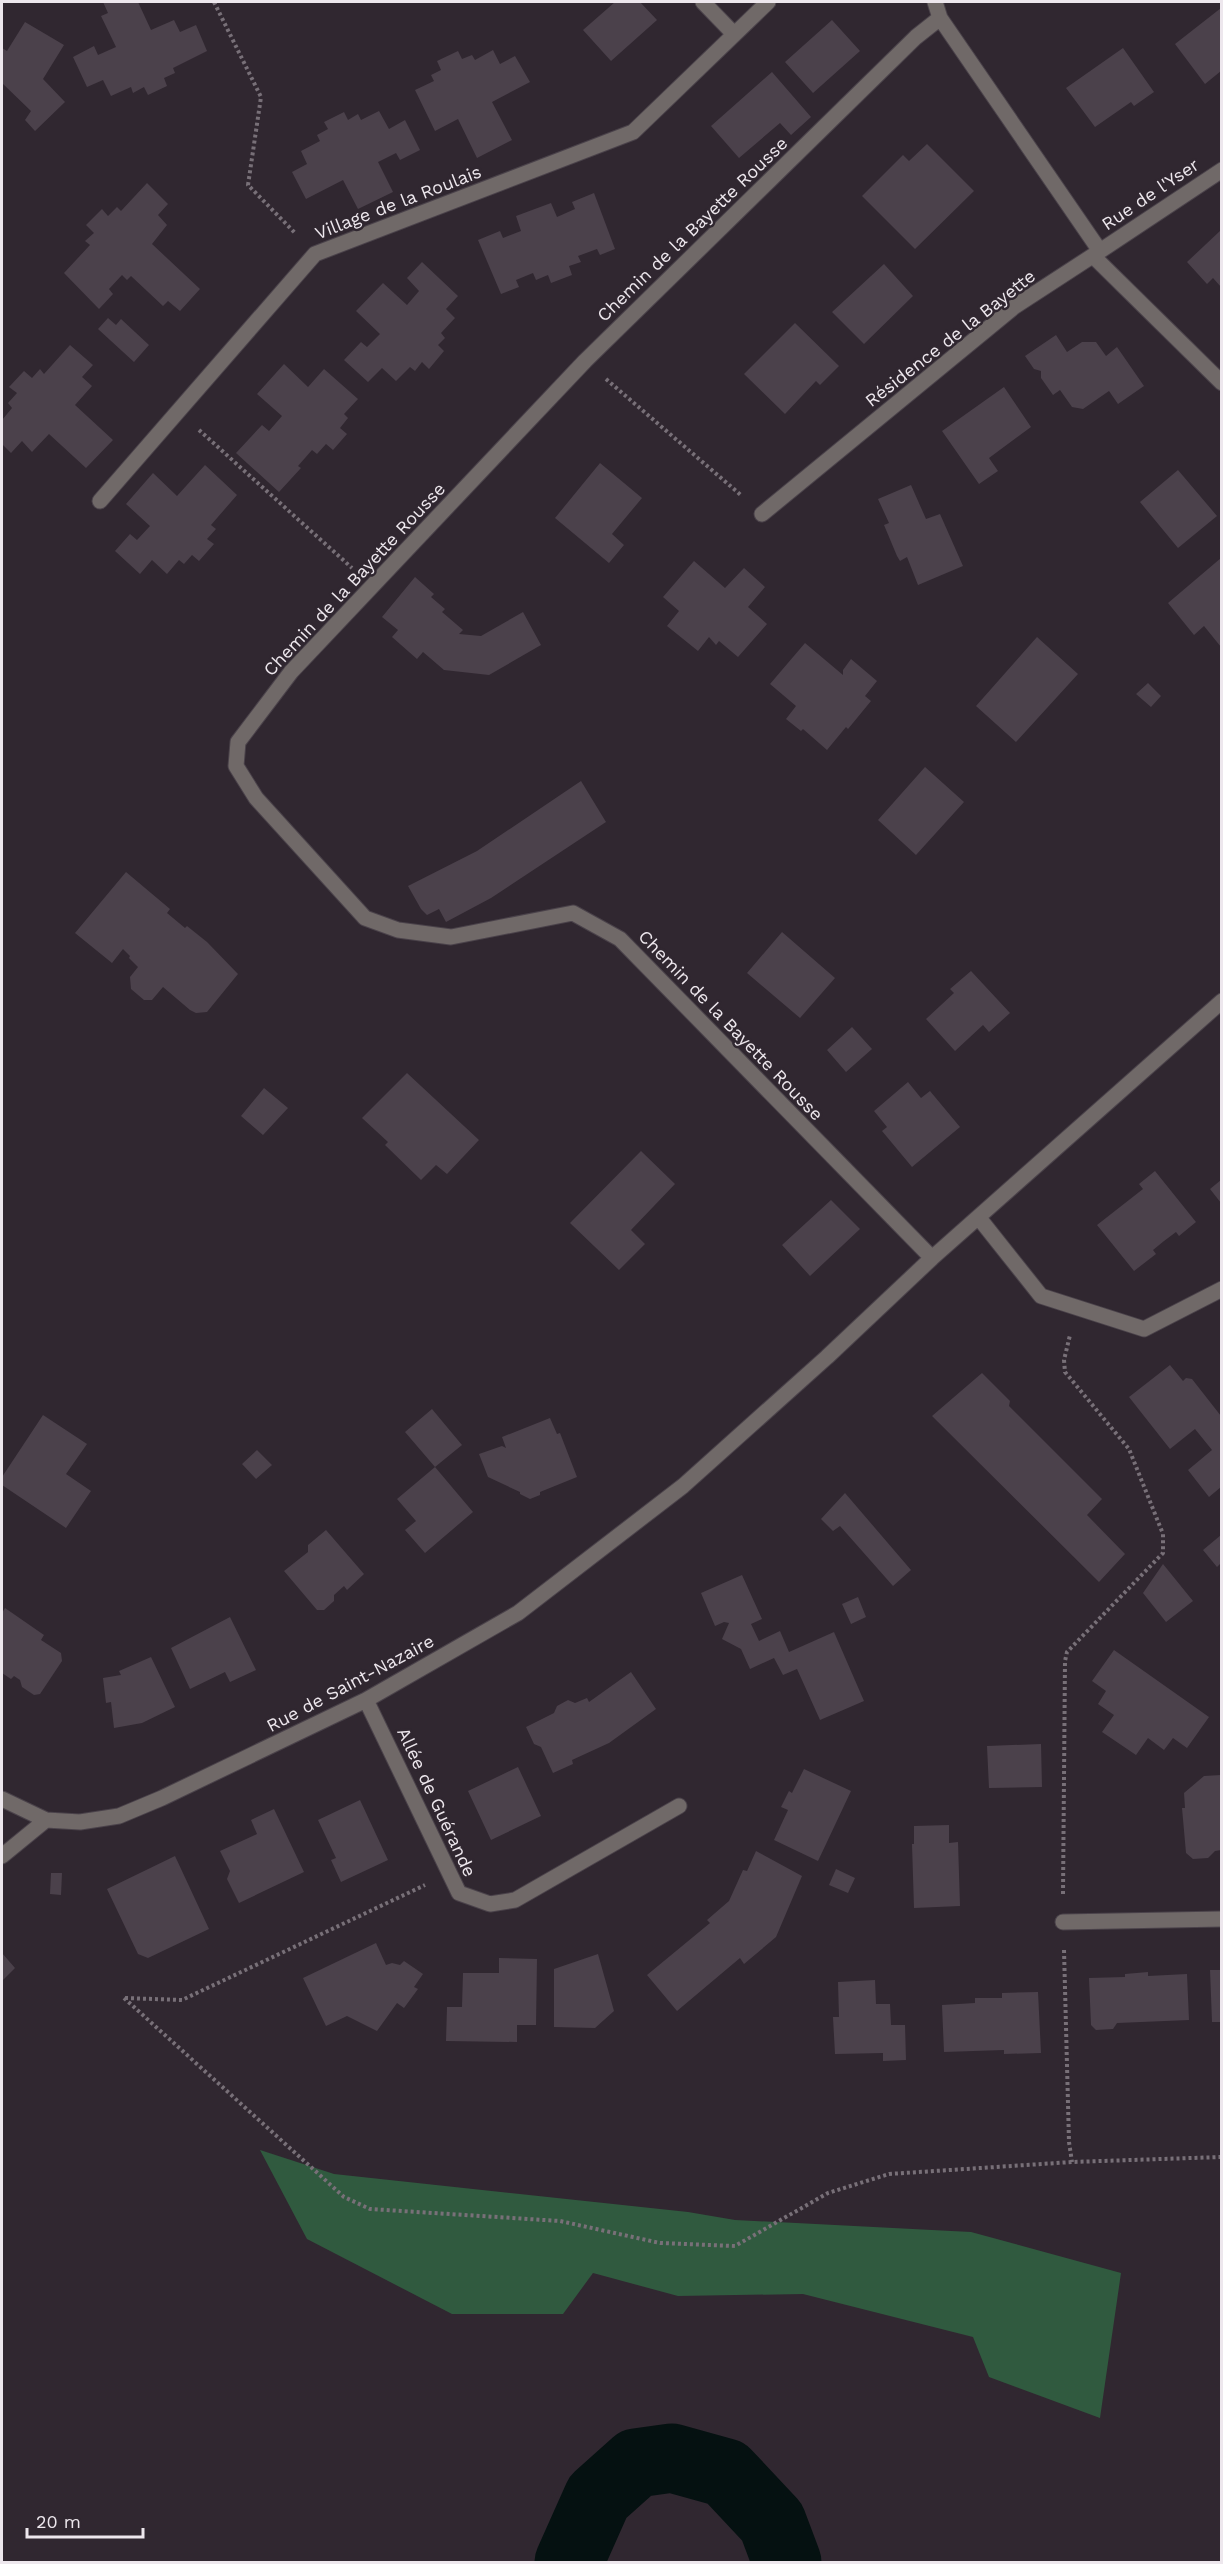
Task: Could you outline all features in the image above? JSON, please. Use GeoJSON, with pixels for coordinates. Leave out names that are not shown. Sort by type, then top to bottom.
{"type":"FeatureCollection","features":[{"type":"Feature","properties":{"kind":"street"},"geometry":{"type":"LineString","coordinates":[[703,2],[733,33],[768,2]]}},
{"type":"Feature","properties":{"kind":"street"},"geometry":{"type":"LineString","coordinates":[[935,2],[940,18],[1097,253],[1221,383]]}},
{"type":"Feature","properties":{"kind":"street","name":"Chemin de la Bayette Rousse"},"geometry":{"type":"LineString","coordinates":[[932,1258],[620,939],[573,913],[451,937],[398,930],[365,918],[256,798],[236,766],[238,742],[291,672],[585,361],[916,37],[940,18]]}},
{"type":"Feature","properties":{"kind":"street","name":"Village de la Roulais"},"geometry":{"type":"LineString","coordinates":[[100,501],[315,255],[633,132],[733,33]]}},
{"type":"Feature","properties":{"kind":"street","name":"Rue de l'Yser"},"geometry":{"type":"LineString","coordinates":[[1097,253],[1221,170]]}},
{"type":"Feature","properties":{"kind":"street","name":"Résidence de la Bayette"},"geometry":{"type":"LineString","coordinates":[[762,514],[1014,307],[1097,253]]}},
{"type":"Feature","properties":{"kind":"street","name":"Rue de Saint-Nazaire"},"geometry":{"type":"LineString","coordinates":[[2,1799],[46,1820],[80,1822],[119,1816],[162,1798],[366,1700],[518,1613],[682,1486],[827,1357],[932,1258],[1221,1000]]}},
{"type":"Feature","properties":{"kind":"street"},"geometry":{"type":"LineString","coordinates":[[979,1218],[1041,1296],[1144,1329],[1221,1289]]}},
{"type":"Feature","properties":{"kind":"street","name":"Allée de Guérande"},"geometry":{"type":"LineString","coordinates":[[366,1700],[459,1893],[490,1904],[515,1900],[679,1806]]}},
{"type":"Feature","properties":{"kind":"street"},"geometry":{"type":"LineString","coordinates":[[2,1856],[46,1820]]}},
{"type":"Feature","properties":{"kind":"street"},"geometry":{"type":"LineString","coordinates":[[1063,1922],[1221,1919]]}},
{"type":"Feature","properties":{"kind":"path"},"geometry":{"type":"LineString","coordinates":[[214,2],[261,97],[248,185],[315,255]]}},
{"type":"Feature","properties":{"kind":"path"},"geometry":{"type":"LineString","coordinates":[[585,361],[762,514]]}},
{"type":"Feature","properties":{"kind":"path"},"geometry":{"type":"LineString","coordinates":[[179,411],[372,586]]}},
{"type":"Feature","properties":{"kind":"path"},"geometry":{"type":"LineString","coordinates":[[1072,2162],[1069,2142],[1063,1922],[1065,1661],[1067,1652],[1162,1553],[1162,1534],[1129,1449],[1065,1372],[1064,1360],[1067,1343],[1079,1308]]}},
{"type":"Feature","properties":{"kind":"path"},"geometry":{"type":"LineString","coordinates":[[450,1874],[182,2000],[124,1998],[344,2198],[370,2209],[560,2221],[660,2243],[735,2246],[828,2193],[889,2174],[1072,2162],[1221,2157]]}},
{"type":"Feature","properties":{"kind":"green space"},"geometry":{"type":"Polygon","coordinates":[[[260,2150],[334,2174],[688,2212],[735,2220],[971,2232],[1121,2273],[1100,2418],[989,2377],[973,2337],[803,2294],[678,2296],[593,2273],[563,2314],[452,2314],[307,2239],[260,2150]]]}},
{"type":"Feature","properties":{"kind":"building"},"geometry":{"type":"Polygon","coordinates":[[[103,2],[138,2],[151,30],[174,20],[180,32],[196,25],[207,51],[173,68],[175,73],[164,78],[167,86],[148,95],[144,87],[133,93],[131,87],[111,96],[103,80],[87,87],[73,57],[94,46],[98,55],[116,47],[101,16],[108,13],[103,2]]]}},
{"type":"Feature","properties":{"kind":"building"},"geometry":{"type":"Polygon","coordinates":[[[615,2],[640,2],[657,20],[611,61],[583,30],[615,2]]]}},
{"type":"Feature","properties":{"kind":"building"},"geometry":{"type":"Polygon","coordinates":[[[1221,8],[1221,71],[1205,84],[1175,44],[1221,8]]]}},
{"type":"Feature","properties":{"kind":"building"},"geometry":{"type":"Polygon","coordinates":[[[832,20],[860,51],[813,93],[785,62],[832,20]]]}},
{"type":"Feature","properties":{"kind":"building"},"geometry":{"type":"Polygon","coordinates":[[[25,22],[64,45],[43,79],[65,102],[35,131],[25,120],[31,111],[2,83],[2,48],[7,51],[25,22]]]}},
{"type":"Feature","properties":{"kind":"building"},"geometry":{"type":"Polygon","coordinates":[[[1123,48],[1154,92],[1134,106],[1131,102],[1095,127],[1066,88],[1123,48]]]}},
{"type":"Feature","properties":{"kind":"building"},"geometry":{"type":"Polygon","coordinates":[[[493,50],[500,64],[515,56],[530,82],[492,102],[512,140],[477,158],[458,119],[435,131],[415,90],[434,81],[431,75],[441,70],[437,61],[458,51],[462,59],[472,55],[475,60],[493,50]]]}},
{"type":"Feature","properties":{"kind":"building"},"geometry":{"type":"Polygon","coordinates":[[[772,72],[811,117],[791,135],[780,123],[739,158],[711,126],[772,72]]]}},
{"type":"Feature","properties":{"kind":"building"},"geometry":{"type":"Polygon","coordinates":[[[379,111],[389,129],[405,120],[420,150],[400,160],[396,153],[378,162],[393,192],[358,209],[343,180],[306,199],[292,172],[307,164],[301,151],[320,141],[317,135],[328,129],[324,122],[344,112],[348,120],[358,114],[361,120],[379,111]]]}},
{"type":"Feature","properties":{"kind":"building"},"geometry":{"type":"Polygon","coordinates":[[[927,144],[974,191],[915,249],[862,196],[903,155],[909,161],[927,144]]]}},
{"type":"Feature","properties":{"kind":"building"},"geometry":{"type":"Polygon","coordinates":[[[147,183],[168,204],[158,215],[167,225],[152,244],[200,289],[180,311],[168,301],[163,306],[131,276],[127,280],[122,275],[109,289],[113,294],[99,309],[64,273],[90,245],[85,241],[94,233],[86,225],[102,209],[108,216],[117,207],[121,211],[147,183]]]}},
{"type":"Feature","properties":{"kind":"building"},"geometry":{"type":"Polygon","coordinates":[[[594,193],[615,249],[600,255],[597,249],[578,256],[581,262],[569,266],[572,275],[551,283],[548,275],[536,280],[533,273],[516,280],[519,287],[501,294],[478,240],[500,231],[503,238],[521,231],[516,216],[551,203],[557,217],[575,209],[572,202],[594,193]]]}},
{"type":"Feature","properties":{"kind":"building"},"geometry":{"type":"Polygon","coordinates":[[[1221,230],[1221,287],[1213,278],[1207,284],[1187,262],[1221,230]]]}},
{"type":"Feature","properties":{"kind":"building"},"geometry":{"type":"Polygon","coordinates":[[[422,262],[458,296],[446,309],[455,318],[441,333],[445,338],[438,345],[444,351],[429,369],[422,362],[415,371],[410,367],[396,381],[382,368],[368,382],[344,360],[361,342],[367,347],[380,334],[356,311],[383,283],[407,305],[419,291],[407,278],[422,262]]]}},
{"type":"Feature","properties":{"kind":"building"},"geometry":{"type":"Polygon","coordinates":[[[884,264],[913,296],[864,344],[832,312],[884,264]]]}},
{"type":"Feature","properties":{"kind":"building"},"geometry":{"type":"Polygon","coordinates":[[[108,318],[116,325],[121,319],[149,345],[134,362],[98,329],[108,318]]]}},
{"type":"Feature","properties":{"kind":"building"},"geometry":{"type":"Polygon","coordinates":[[[795,323],[839,366],[820,385],[816,381],[785,414],[744,374],[795,323]]]}},
{"type":"Feature","properties":{"kind":"building"},"geometry":{"type":"Polygon","coordinates":[[[1056,335],[1067,352],[1082,342],[1096,342],[1106,356],[1117,347],[1144,386],[1118,404],[1109,391],[1083,409],[1072,407],[1060,390],[1053,395],[1041,378],[1041,371],[1034,369],[1025,356],[1056,335]]]}},
{"type":"Feature","properties":{"kind":"building"},"geometry":{"type":"Polygon","coordinates":[[[70,345],[93,365],[82,377],[92,386],[75,405],[113,440],[86,468],[49,434],[32,452],[22,441],[11,453],[2,444],[2,420],[12,408],[8,403],[17,393],[9,387],[24,371],[32,378],[40,369],[44,374],[70,345]]]}},
{"type":"Feature","properties":{"kind":"building"},"geometry":{"type":"Polygon","coordinates":[[[284,364],[308,387],[324,369],[358,399],[344,414],[348,418],[340,428],[347,434],[333,450],[326,444],[317,454],[312,450],[298,466],[301,468],[279,492],[236,453],[262,425],[269,431],[282,416],[257,394],[284,364]]]}},
{"type":"Feature","properties":{"kind":"building"},"geometry":{"type":"Polygon","coordinates":[[[1004,387],[1031,427],[989,458],[998,471],[979,484],[942,431],[1004,387]]]}},
{"type":"Feature","properties":{"kind":"building"},"geometry":{"type":"Polygon","coordinates":[[[600,463],[642,498],[612,534],[624,545],[609,563],[555,518],[600,463]]]}},
{"type":"Feature","properties":{"kind":"building"},"geometry":{"type":"Polygon","coordinates":[[[205,465],[237,495],[211,525],[216,529],[207,539],[214,544],[199,561],[192,555],[184,564],[179,560],[167,574],[152,560],[140,574],[115,551],[130,534],[137,540],[150,526],[126,504],[153,473],[177,496],[205,465]]]}},
{"type":"Feature","properties":{"kind":"building"},"geometry":{"type":"Polygon","coordinates":[[[1178,470],[1217,516],[1178,548],[1140,502],[1178,470]]]}},
{"type":"Feature","properties":{"kind":"building"},"geometry":{"type":"Polygon","coordinates":[[[911,485],[926,519],[940,514],[963,566],[918,585],[907,557],[900,561],[897,556],[884,525],[889,523],[878,499],[911,485]]]}},
{"type":"Feature","properties":{"kind":"building"},"geometry":{"type":"Polygon","coordinates":[[[1221,558],[1221,647],[1204,626],[1194,635],[1168,603],[1221,558]]]}},
{"type":"Feature","properties":{"kind":"building"},"geometry":{"type":"Polygon","coordinates":[[[694,561],[725,588],[744,568],[765,587],[748,607],[767,624],[738,657],[719,641],[716,645],[709,637],[698,651],[667,626],[679,611],[663,597],[694,561]]]}},
{"type":"Feature","properties":{"kind":"building"},"geometry":{"type":"Polygon","coordinates":[[[415,577],[434,594],[431,597],[445,609],[442,612],[463,630],[459,634],[481,636],[523,612],[541,645],[489,675],[444,670],[423,652],[417,659],[392,637],[398,630],[382,617],[415,577]]]}},
{"type":"Feature","properties":{"kind":"building"},"geometry":{"type":"Polygon","coordinates":[[[1037,637],[1078,674],[1016,742],[976,706],[1037,637]]]}},
{"type":"Feature","properties":{"kind":"building"},"geometry":{"type":"Polygon","coordinates":[[[805,643],[843,675],[843,670],[851,659],[877,681],[865,696],[871,701],[827,750],[803,729],[801,731],[786,719],[796,706],[770,684],[805,643]]]}},
{"type":"Feature","properties":{"kind":"building"},"geometry":{"type":"Polygon","coordinates":[[[1148,683],[1161,696],[1151,707],[1136,694],[1148,683]]]}},
{"type":"Feature","properties":{"kind":"building"},"geometry":{"type":"Polygon","coordinates":[[[925,767],[964,802],[916,855],[878,820],[925,767]]]}},
{"type":"Feature","properties":{"kind":"building"},"geometry":{"type":"Polygon","coordinates":[[[581,781],[606,822],[491,898],[446,922],[439,909],[427,915],[421,909],[408,886],[477,851],[581,781]]]}},
{"type":"Feature","properties":{"kind":"building"},"geometry":{"type":"Polygon","coordinates":[[[126,872],[170,909],[167,913],[207,942],[238,974],[207,1012],[196,1013],[190,1010],[163,987],[152,1000],[144,1000],[131,989],[130,977],[138,967],[123,949],[112,963],[75,933],[126,872]]]}},
{"type":"Feature","properties":{"kind":"building"},"geometry":{"type":"Polygon","coordinates":[[[782,932],[835,978],[800,1018],[747,973],[782,932]]]}},
{"type":"Feature","properties":{"kind":"building"},"geometry":{"type":"Polygon","coordinates":[[[971,971],[1010,1013],[989,1032],[983,1025],[955,1051],[926,1019],[954,993],[950,989],[971,971]]]}},
{"type":"Feature","properties":{"kind":"building"},"geometry":{"type":"Polygon","coordinates":[[[852,1027],[872,1049],[846,1072],[827,1050],[852,1027]]]}},
{"type":"Feature","properties":{"kind":"building"},"geometry":{"type":"Polygon","coordinates":[[[407,1073],[479,1140],[447,1174],[436,1165],[421,1180],[385,1145],[388,1142],[362,1118],[407,1073]]]}},
{"type":"Feature","properties":{"kind":"building"},"geometry":{"type":"Polygon","coordinates":[[[908,1082],[921,1098],[930,1091],[960,1127],[912,1167],[882,1131],[887,1127],[874,1111],[908,1082]]]}},
{"type":"Feature","properties":{"kind":"building"},"geometry":{"type":"Polygon","coordinates":[[[264,1088],[288,1108],[263,1135],[241,1116],[264,1088]]]}},
{"type":"Feature","properties":{"kind":"building"},"geometry":{"type":"Polygon","coordinates":[[[641,1151],[675,1184],[631,1230],[645,1244],[619,1270],[570,1223],[641,1151]]]}},
{"type":"Feature","properties":{"kind":"building"},"geometry":{"type":"Polygon","coordinates":[[[1155,1171],[1196,1222],[1179,1236],[1176,1232],[1164,1241],[1153,1250],[1156,1254],[1134,1271],[1097,1225],[1143,1189],[1139,1184],[1155,1171]]]}},
{"type":"Feature","properties":{"kind":"building"},"geometry":{"type":"Polygon","coordinates":[[[1221,1180],[1221,1203],[1210,1189],[1221,1180]]]}},
{"type":"Feature","properties":{"kind":"building"},"geometry":{"type":"Polygon","coordinates":[[[831,1200],[860,1229],[810,1276],[782,1245],[831,1200]]]}},
{"type":"Feature","properties":{"kind":"building"},"geometry":{"type":"Polygon","coordinates":[[[1170,1365],[1183,1381],[1186,1378],[1192,1379],[1221,1416],[1221,1487],[1209,1497],[1188,1470],[1212,1450],[1195,1429],[1170,1449],[1129,1397],[1170,1365]]]}},
{"type":"Feature","properties":{"kind":"building"},"geometry":{"type":"Polygon","coordinates":[[[982,1373],[1010,1401],[1009,1406],[1102,1499],[1087,1515],[1125,1554],[1099,1582],[932,1416],[982,1373]]]}},
{"type":"Feature","properties":{"kind":"building"},"geometry":{"type":"Polygon","coordinates":[[[432,1409],[462,1445],[435,1467],[405,1432],[432,1409]]]}},
{"type":"Feature","properties":{"kind":"building"},"geometry":{"type":"Polygon","coordinates":[[[43,1415],[87,1444],[66,1474],[91,1491],[66,1528],[2,1485],[2,1477],[43,1415]]]}},
{"type":"Feature","properties":{"kind":"building"},"geometry":{"type":"Polygon","coordinates":[[[550,1418],[557,1434],[560,1433],[577,1477],[540,1492],[540,1495],[530,1499],[488,1477],[479,1454],[502,1446],[506,1448],[502,1437],[550,1418]]]}},
{"type":"Feature","properties":{"kind":"building"},"geometry":{"type":"Polygon","coordinates":[[[257,1450],[272,1465],[256,1479],[242,1464],[257,1450]]]}},
{"type":"Feature","properties":{"kind":"building"},"geometry":{"type":"Polygon","coordinates":[[[435,1467],[473,1512],[425,1553],[405,1530],[416,1521],[397,1499],[435,1467]]]}},
{"type":"Feature","properties":{"kind":"building"},"geometry":{"type":"Polygon","coordinates":[[[845,1493],[911,1570],[893,1586],[840,1526],[833,1531],[821,1519],[845,1493]]]}},
{"type":"Feature","properties":{"kind":"building"},"geometry":{"type":"Polygon","coordinates":[[[326,1530],[364,1574],[347,1590],[344,1586],[334,1595],[334,1601],[324,1610],[317,1610],[284,1571],[308,1552],[308,1545],[326,1530]]]}},
{"type":"Feature","properties":{"kind":"building"},"geometry":{"type":"Polygon","coordinates":[[[1221,1535],[1221,1563],[1217,1567],[1203,1550],[1221,1535]]]}},
{"type":"Feature","properties":{"kind":"building"},"geometry":{"type":"Polygon","coordinates":[[[1163,1564],[1193,1601],[1166,1622],[1143,1593],[1163,1564]]]}},
{"type":"Feature","properties":{"kind":"building"},"geometry":{"type":"Polygon","coordinates":[[[742,1575],[762,1619],[751,1624],[759,1641],[780,1631],[789,1652],[834,1632],[864,1701],[820,1720],[797,1669],[783,1675],[774,1658],[750,1669],[741,1649],[722,1639],[729,1623],[724,1622],[715,1626],[701,1593],[742,1575]]]}},
{"type":"Feature","properties":{"kind":"building"},"geometry":{"type":"Polygon","coordinates":[[[858,1597],[866,1617],[851,1624],[842,1604],[858,1597]]]}},
{"type":"Feature","properties":{"kind":"building"},"geometry":{"type":"Polygon","coordinates":[[[5,1608],[44,1635],[41,1640],[61,1653],[62,1661],[40,1694],[34,1695],[22,1687],[20,1680],[14,1676],[11,1679],[2,1673],[2,1613],[5,1608]]]}},
{"type":"Feature","properties":{"kind":"building"},"geometry":{"type":"Polygon","coordinates":[[[230,1617],[256,1670],[230,1682],[225,1672],[190,1689],[171,1648],[230,1617]]]}},
{"type":"Feature","properties":{"kind":"building"},"geometry":{"type":"Polygon","coordinates":[[[1114,1650],[1209,1717],[1187,1748],[1173,1738],[1164,1750],[1148,1738],[1136,1755],[1102,1732],[1114,1715],[1098,1704],[1106,1691],[1092,1681],[1114,1650]]]}},
{"type":"Feature","properties":{"kind":"building"},"geometry":{"type":"Polygon","coordinates":[[[151,1657],[175,1707],[142,1723],[114,1728],[111,1702],[106,1703],[103,1678],[121,1675],[119,1671],[151,1657]]]}},
{"type":"Feature","properties":{"kind":"building"},"geometry":{"type":"Polygon","coordinates":[[[631,1672],[656,1709],[609,1743],[572,1760],[573,1764],[553,1773],[541,1747],[534,1744],[526,1727],[554,1713],[557,1706],[568,1700],[575,1703],[587,1698],[589,1702],[631,1672]]]}},
{"type":"Feature","properties":{"kind":"building"},"geometry":{"type":"Polygon","coordinates":[[[1041,1744],[1042,1787],[989,1788],[987,1746],[1041,1744]]]}},
{"type":"Feature","properties":{"kind":"building"},"geometry":{"type":"Polygon","coordinates":[[[518,1767],[541,1816],[491,1840],[468,1791],[518,1767]]]}},
{"type":"Feature","properties":{"kind":"building"},"geometry":{"type":"Polygon","coordinates":[[[804,1769],[851,1791],[818,1861],[774,1840],[788,1810],[781,1807],[789,1791],[792,1793],[804,1769]]]}},
{"type":"Feature","properties":{"kind":"building"},"geometry":{"type":"Polygon","coordinates":[[[1221,1775],[1221,1850],[1215,1851],[1208,1858],[1193,1859],[1186,1853],[1182,1808],[1185,1808],[1184,1793],[1204,1776],[1221,1775]]]}},
{"type":"Feature","properties":{"kind":"building"},"geometry":{"type":"Polygon","coordinates":[[[360,1800],[388,1860],[341,1882],[331,1860],[336,1858],[318,1820],[360,1800]]]}},
{"type":"Feature","properties":{"kind":"building"},"geometry":{"type":"Polygon","coordinates":[[[274,1809],[304,1872],[239,1903],[227,1879],[230,1871],[220,1851],[257,1834],[251,1820],[274,1809]]]}},
{"type":"Feature","properties":{"kind":"building"},"geometry":{"type":"Polygon","coordinates":[[[949,1825],[949,1843],[958,1842],[960,1906],[914,1908],[912,1844],[914,1844],[914,1826],[949,1825]]]}},
{"type":"Feature","properties":{"kind":"building"},"geometry":{"type":"Polygon","coordinates":[[[756,1851],[802,1876],[776,1937],[744,1964],[740,1958],[677,2011],[647,1975],[710,1923],[707,1920],[729,1901],[743,1870],[747,1871],[756,1851]]]}},
{"type":"Feature","properties":{"kind":"building"},"geometry":{"type":"Polygon","coordinates":[[[175,1856],[209,1929],[148,1958],[138,1954],[107,1889],[175,1856]]]}},
{"type":"Feature","properties":{"kind":"building"},"geometry":{"type":"Polygon","coordinates":[[[836,1869],[855,1878],[848,1893],[829,1885],[836,1869]]]}},
{"type":"Feature","properties":{"kind":"building"},"geometry":{"type":"Polygon","coordinates":[[[51,1873],[62,1873],[61,1895],[50,1894],[51,1873]]]}},
{"type":"Feature","properties":{"kind":"building"},"geometry":{"type":"Polygon","coordinates":[[[376,1943],[386,1965],[392,1963],[400,1965],[404,1961],[423,1974],[414,1987],[418,1989],[404,2008],[397,2003],[377,2031],[347,2016],[326,2026],[303,1978],[376,1943]]]}},
{"type":"Feature","properties":{"kind":"building"},"geometry":{"type":"Polygon","coordinates":[[[2,1953],[15,1968],[2,1981],[2,1953]]]}},
{"type":"Feature","properties":{"kind":"building"},"geometry":{"type":"Polygon","coordinates":[[[598,1954],[614,2011],[595,2028],[554,2027],[554,1969],[598,1954]]]}},
{"type":"Feature","properties":{"kind":"building"},"geometry":{"type":"Polygon","coordinates":[[[499,1958],[537,1959],[536,2025],[517,2025],[517,2042],[446,2041],[447,2007],[462,2007],[463,1973],[499,1973],[499,1958]]]}},
{"type":"Feature","properties":{"kind":"building"},"geometry":{"type":"Polygon","coordinates":[[[1210,1970],[1221,1970],[1221,2022],[1212,2022],[1210,1970]]]}},
{"type":"Feature","properties":{"kind":"building"},"geometry":{"type":"Polygon","coordinates":[[[1148,1972],[1148,1976],[1187,1974],[1189,2020],[1117,2023],[1113,2029],[1096,2030],[1091,2025],[1089,1978],[1125,1977],[1125,1974],[1148,1972]]]}},
{"type":"Feature","properties":{"kind":"building"},"geometry":{"type":"Polygon","coordinates":[[[875,1980],[876,2004],[890,2004],[891,2025],[905,2025],[906,2060],[883,2061],[883,2053],[835,2054],[833,2017],[839,2017],[838,1982],[875,1980]]]}},
{"type":"Feature","properties":{"kind":"building"},"geometry":{"type":"Polygon","coordinates":[[[1038,1992],[1041,2053],[1004,2054],[1004,2050],[944,2052],[942,2005],[975,2003],[975,1998],[1002,1998],[1002,1993],[1038,1992]]]}},
{"type":"Feature","properties":{"kind":"waterway"},"geometry":{"type":"LineString","coordinates":[[569,2562],[598,2497],[636,2463],[672,2458],[726,2473],[772,2522],[787,2562]]}}]}
